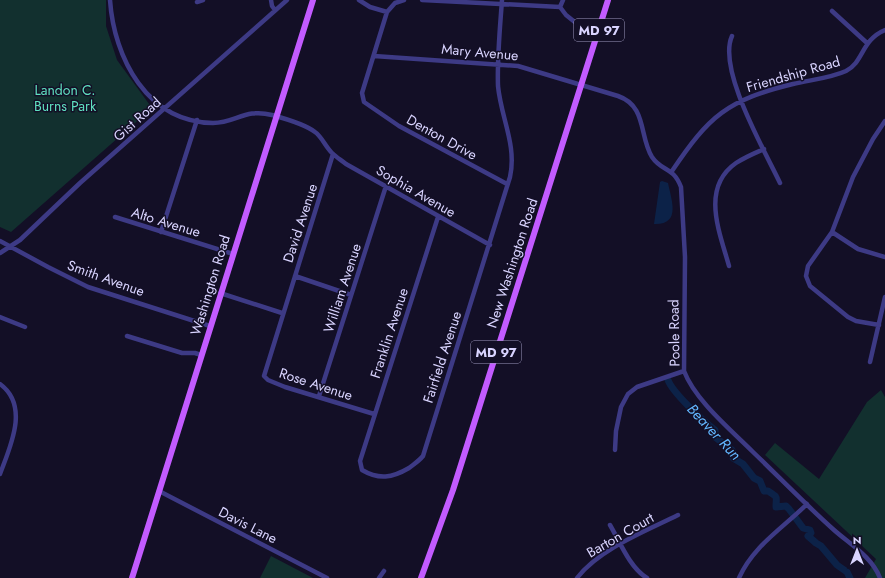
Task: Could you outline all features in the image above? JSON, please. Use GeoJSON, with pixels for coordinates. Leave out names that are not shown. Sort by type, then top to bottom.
{"type":"FeatureCollection","features":[{"type":"Feature","properties":{"kind":"main road","name":"Washington Road"},"geometry":{"type":"LineString","coordinates":[[132,578],[313,0]]}},
{"type":"Feature","properties":{"kind":"main road","name":"New Washington Road"},"geometry":{"type":"LineString","coordinates":[[421,578],[452,490],[608,0]]}},
{"type":"Feature","properties":{"kind":"street"},"geometry":{"type":"LineString","coordinates":[[110,0],[115,32],[126,63],[139,83],[164,109],[197,120],[219,122],[253,113],[276,116],[314,131],[333,154]]}},
{"type":"Feature","properties":{"kind":"street"},"geometry":{"type":"LineString","coordinates":[[197,2],[203,0]]}},
{"type":"Feature","properties":{"kind":"street"},"geometry":{"type":"LineString","coordinates":[[271,0],[272,6],[275,10]]}},
{"type":"Feature","properties":{"kind":"street","name":"Gist Road"},"geometry":{"type":"LineString","coordinates":[[0,253],[20,240],[80,183],[287,0]]}},
{"type":"Feature","properties":{"kind":"street"},"geometry":{"type":"LineString","coordinates":[[359,0],[370,7],[387,12]]}},
{"type":"Feature","properties":{"kind":"street"},"geometry":{"type":"LineString","coordinates":[[374,56],[387,12],[395,3],[404,0]]}},
{"type":"Feature","properties":{"kind":"street"},"geometry":{"type":"LineString","coordinates":[[422,0],[502,2],[560,7],[566,15],[581,27]]}},
{"type":"Feature","properties":{"kind":"street"},"geometry":{"type":"LineString","coordinates":[[560,7],[563,0]]}},
{"type":"Feature","properties":{"kind":"street","name":"Fairfield Avenue"},"geometry":{"type":"LineString","coordinates":[[362,455],[360,464],[362,470],[385,477],[402,472],[423,456],[490,245],[512,170],[513,155],[500,95],[498,63],[502,2]]}},
{"type":"Feature","properties":{"kind":"street"},"geometry":{"type":"LineString","coordinates":[[832,11],[867,43]]}},
{"type":"Feature","properties":{"kind":"street","name":"Friendship Road"},"geometry":{"type":"LineString","coordinates":[[672,172],[704,126],[718,114],[741,100],[768,91],[848,70],[859,59],[867,43],[885,30]]}},
{"type":"Feature","properties":{"kind":"street"},"geometry":{"type":"LineString","coordinates":[[732,36],[729,48],[729,62],[741,100],[780,183]]}},
{"type":"Feature","properties":{"kind":"street","name":"Mary Avenue"},"geometry":{"type":"LineString","coordinates":[[374,56],[498,63],[527,67],[582,84]]}},
{"type":"Feature","properties":{"kind":"street","name":"Denton Drive"},"geometry":{"type":"LineString","coordinates":[[374,56],[362,93],[364,102],[368,107],[470,166],[507,184]]}},
{"type":"Feature","properties":{"kind":"street","name":"Poole Road"},"geometry":{"type":"LineString","coordinates":[[582,84],[618,96],[630,102],[639,115],[652,156],[658,164],[672,172],[678,179],[681,187],[685,257],[684,371],[690,383],[732,431],[807,504],[871,562],[877,569],[880,578]]}},
{"type":"Feature","properties":{"kind":"street"},"geometry":{"type":"LineString","coordinates":[[161,232],[197,120]]}},
{"type":"Feature","properties":{"kind":"street"},"geometry":{"type":"LineString","coordinates":[[878,325],[856,321],[848,317],[818,294],[807,282],[806,271],[832,232],[853,177],[873,139],[885,121]]}},
{"type":"Feature","properties":{"kind":"street"},"geometry":{"type":"LineString","coordinates":[[729,266],[716,215],[715,201],[718,188],[724,176],[732,166],[764,149]]}},
{"type":"Feature","properties":{"kind":"street","name":"Sophia Avenue"},"geometry":{"type":"LineString","coordinates":[[333,154],[438,217],[490,245]]}},
{"type":"Feature","properties":{"kind":"street","name":"David Avenue"},"geometry":{"type":"LineString","coordinates":[[267,365],[333,154]]}},
{"type":"Feature","properties":{"kind":"street","name":"William Avenue"},"geometry":{"type":"LineString","coordinates":[[319,396],[386,186]]}},
{"type":"Feature","properties":{"kind":"street","name":"Alto Avenue"},"geometry":{"type":"LineString","coordinates":[[115,217],[233,254]]}},
{"type":"Feature","properties":{"kind":"street","name":"Franklin Avenue"},"geometry":{"type":"LineString","coordinates":[[362,455],[438,217]]}},
{"type":"Feature","properties":{"kind":"street"},"geometry":{"type":"LineString","coordinates":[[832,232],[858,249],[885,257]]}},
{"type":"Feature","properties":{"kind":"street","name":"Smith Avenue"},"geometry":{"type":"LineString","coordinates":[[0,241],[88,287],[210,326]]}},
{"type":"Feature","properties":{"kind":"street"},"geometry":{"type":"LineString","coordinates":[[295,276],[351,295]]}},
{"type":"Feature","properties":{"kind":"street"},"geometry":{"type":"LineString","coordinates":[[220,293],[282,314]]}},
{"type":"Feature","properties":{"kind":"street"},"geometry":{"type":"LineString","coordinates":[[870,362],[885,297]]}},
{"type":"Feature","properties":{"kind":"street"},"geometry":{"type":"LineString","coordinates":[[0,317],[25,326]]}},
{"type":"Feature","properties":{"kind":"street"},"geometry":{"type":"LineString","coordinates":[[127,336],[182,353],[201,354]]}},
{"type":"Feature","properties":{"kind":"street","name":"Rose Avenue"},"geometry":{"type":"LineString","coordinates":[[267,365],[264,376],[266,379],[374,414]]}},
{"type":"Feature","properties":{"kind":"street"},"geometry":{"type":"LineString","coordinates":[[615,450],[616,431],[622,407],[628,394],[637,387],[684,371]]}},
{"type":"Feature","properties":{"kind":"street"},"geometry":{"type":"LineString","coordinates":[[0,384],[12,397],[16,413],[11,444],[0,474]]}},
{"type":"Feature","properties":{"kind":"street","name":"Davis Lane"},"geometry":{"type":"LineString","coordinates":[[159,491],[327,578]]}},
{"type":"Feature","properties":{"kind":"street"},"geometry":{"type":"LineString","coordinates":[[739,578],[752,555],[807,504]]}},
{"type":"Feature","properties":{"kind":"street","name":"Barton Court"},"geometry":{"type":"LineString","coordinates":[[577,578],[592,562],[622,544],[678,515]]}},
{"type":"Feature","properties":{"kind":"street"},"geometry":{"type":"LineString","coordinates":[[610,525],[641,574],[647,578]]}},
{"type":"Feature","properties":{"kind":"street"},"geometry":{"type":"LineString","coordinates":[[379,578],[384,571]]}},
{"type":"Feature","properties":{"kind":"green space","name":"Landon C. Burns Park"},"geometry":{"type":"Polygon","coordinates":[[[0,0],[106,0],[106,26],[117,60],[152,108],[11,232],[0,227],[0,0]]]}},
{"type":"Feature","properties":{"kind":"green space"},"geometry":{"type":"Polygon","coordinates":[[[881,390],[885,397],[885,578],[865,578],[876,559],[765,455],[775,443],[819,479],[867,402],[881,390]]]}},
{"type":"Feature","properties":{"kind":"green space"},"geometry":{"type":"Polygon","coordinates":[[[271,556],[313,578],[260,578],[271,556]]]}},
{"type":"Feature","properties":{"kind":"water"},"geometry":{"type":"Polygon","coordinates":[[[662,181],[668,183],[673,210],[672,216],[663,223],[654,224],[660,182],[662,181]]]}},
{"type":"Feature","properties":{"kind":"waterway","name":"Beaver Run"},"geometry":{"type":"LineString","coordinates":[[668,380],[675,392],[696,414],[715,430],[715,437],[732,450],[733,458],[743,464],[754,478],[760,481],[764,491],[768,491],[775,496],[776,507],[786,506],[803,528],[810,530],[811,533],[808,536],[821,546],[837,565],[847,572],[850,578]]}}]}
